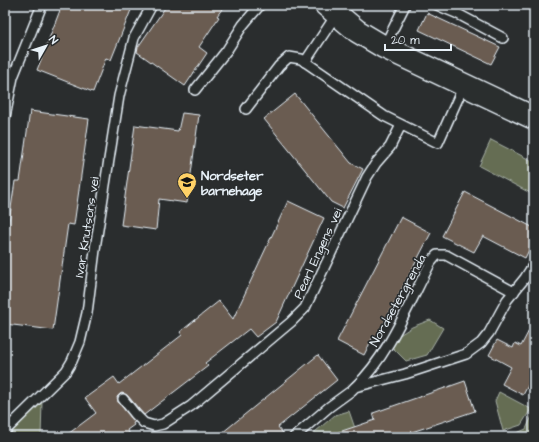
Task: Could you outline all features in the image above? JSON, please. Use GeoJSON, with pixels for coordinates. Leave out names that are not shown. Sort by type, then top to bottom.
{"type":"FeatureCollection","features":[{"type":"Feature","properties":{"kind":"main road"},"geometry":{"type":"LineString","coordinates":[[331,10],[357,31],[384,46],[534,118]]}},
{"type":"Feature","properties":{"kind":"lane"},"geometry":{"type":"LineString","coordinates":[[5,117],[13,77],[42,5]]}},
{"type":"Feature","properties":{"kind":"lane","name":"Ivar Knutsons vei"},"geometry":{"type":"LineString","coordinates":[[5,431],[66,371],[72,362],[80,342],[87,313],[96,242],[119,96],[134,38],[152,5]]}},
{"type":"Feature","properties":{"kind":"lane"},"geometry":{"type":"LineString","coordinates":[[195,90],[227,50],[243,25],[260,5]]}},
{"type":"Feature","properties":{"kind":"lane"},"geometry":{"type":"LineString","coordinates":[[384,46],[405,5]]}},
{"type":"Feature","properties":{"kind":"lane"},"geometry":{"type":"LineString","coordinates":[[437,5],[456,13],[502,38]]}},
{"type":"Feature","properties":{"kind":"lane"},"geometry":{"type":"LineString","coordinates":[[305,62],[331,10]]}},
{"type":"Feature","properties":{"kind":"lane"},"geometry":{"type":"LineString","coordinates":[[246,109],[279,66],[289,58],[301,59],[384,116],[438,143],[464,85]]}},
{"type":"Feature","properties":{"kind":"lane","name":"Pearl Engens vei"},"geometry":{"type":"LineString","coordinates":[[123,399],[144,423],[154,426],[163,424],[191,406],[306,308],[367,177],[376,163],[390,147],[401,125]]}},
{"type":"Feature","properties":{"kind":"lane","name":"Nordsetergrenda"},"geometry":{"type":"LineString","coordinates":[[294,437],[329,407],[351,391],[368,373],[386,348],[431,262],[437,255],[446,255],[514,292]]}},
{"type":"Feature","properties":{"kind":"lane","name":"Nordsetergrenda"},"geometry":{"type":"LineString","coordinates":[[355,387],[405,374],[466,354],[481,343],[489,333],[507,300],[525,278],[534,264]]}},
{"type":"Feature","properties":{"kind":"green space"},"geometry":{"type":"Polygon","coordinates":[[[491,140],[534,162],[534,195],[479,166],[491,140]]]}},
{"type":"Feature","properties":{"kind":"green space"},"geometry":{"type":"Polygon","coordinates":[[[430,320],[443,328],[427,355],[406,361],[392,347],[398,336],[412,327],[430,320]]]}},
{"type":"Feature","properties":{"kind":"green space"},"geometry":{"type":"Polygon","coordinates":[[[499,392],[531,409],[521,425],[503,431],[495,401],[499,392]]]}},
{"type":"Feature","properties":{"kind":"green space"},"geometry":{"type":"Polygon","coordinates":[[[42,401],[41,437],[6,437],[42,401]]]}},
{"type":"Feature","properties":{"kind":"green space"},"geometry":{"type":"Polygon","coordinates":[[[349,411],[358,437],[309,437],[335,415],[349,411]]]}},
{"type":"Feature","properties":{"kind":"green space"},"geometry":{"type":"Polygon","coordinates":[[[534,412],[534,437],[508,437],[526,429],[534,412]]]}},
{"type":"Feature","properties":{"kind":"building"},"geometry":{"type":"Polygon","coordinates":[[[62,5],[133,5],[111,60],[106,58],[93,92],[37,70],[62,5]]]}},
{"type":"Feature","properties":{"kind":"building"},"geometry":{"type":"Polygon","coordinates":[[[167,5],[225,5],[217,16],[219,17],[199,47],[207,53],[185,86],[137,52],[138,47],[167,5]]]}},
{"type":"Feature","properties":{"kind":"building"},"geometry":{"type":"Polygon","coordinates":[[[427,13],[500,47],[491,64],[419,30],[427,13]]]}},
{"type":"Feature","properties":{"kind":"building"},"geometry":{"type":"Polygon","coordinates":[[[295,94],[351,163],[363,169],[343,208],[331,202],[264,119],[295,94]]]}},
{"type":"Feature","properties":{"kind":"building"},"geometry":{"type":"Polygon","coordinates":[[[30,111],[89,119],[74,225],[68,224],[53,330],[5,324],[5,249],[15,181],[20,181],[30,111]]]}},
{"type":"Feature","properties":{"kind":"building"},"geometry":{"type":"Polygon","coordinates":[[[182,113],[199,115],[187,203],[159,199],[156,230],[121,225],[135,125],[178,131],[182,113]]]}},
{"type":"Feature","properties":{"kind":"building"},"geometry":{"type":"Polygon","coordinates":[[[465,192],[534,228],[534,240],[525,258],[483,236],[474,252],[442,236],[465,192]]]}},
{"type":"Feature","properties":{"kind":"building"},"geometry":{"type":"Polygon","coordinates":[[[288,201],[324,218],[276,322],[256,337],[249,329],[205,363],[208,366],[144,415],[127,395],[122,393],[120,394],[117,397],[118,402],[135,422],[133,423],[134,425],[127,430],[132,437],[64,437],[96,413],[85,398],[114,377],[119,384],[182,335],[180,332],[219,301],[233,319],[288,201]]]}},
{"type":"Feature","properties":{"kind":"building"},"geometry":{"type":"Polygon","coordinates":[[[401,217],[431,233],[376,339],[373,337],[364,355],[337,341],[401,217]]]}},
{"type":"Feature","properties":{"kind":"building"},"geometry":{"type":"Polygon","coordinates":[[[534,321],[534,379],[532,378],[523,395],[502,384],[511,367],[489,355],[497,340],[513,348],[515,343],[521,346],[534,321]]]}},
{"type":"Feature","properties":{"kind":"building"},"geometry":{"type":"Polygon","coordinates":[[[318,355],[337,380],[278,427],[286,437],[217,437],[318,355]]]}},
{"type":"Feature","properties":{"kind":"building"},"geometry":{"type":"Polygon","coordinates":[[[465,381],[475,411],[397,437],[333,437],[333,434],[375,420],[373,413],[465,381]]]}},
{"type":"Feature","properties":{"kind":"place","name":"Nordseter barnehage"},"geometry":{"type":"Point","coordinates":[187,199]}}]}
